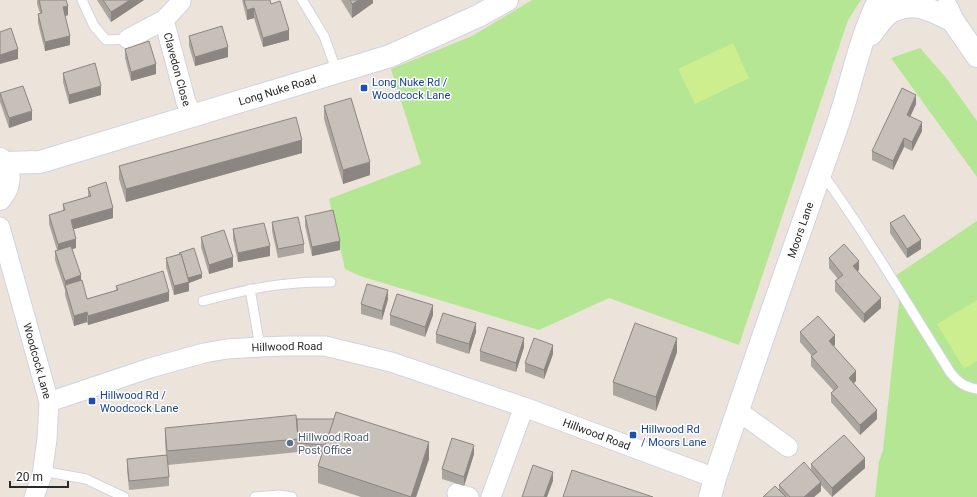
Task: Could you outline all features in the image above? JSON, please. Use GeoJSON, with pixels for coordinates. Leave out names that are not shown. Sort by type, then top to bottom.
{"type":"FeatureCollection","features":[{"type":"Feature","properties":{"kind":"street","name":"Long Nuke Road"},"geometry":{"type":"LineString","coordinates":[[4,192],[9,177],[2,161],[40,162],[390,56],[478,16],[507,0]]}},
{"type":"Feature","properties":{"kind":"street","name":"Moors Lane"},"geometry":{"type":"LineString","coordinates":[[712,487],[836,129],[860,48],[879,0]]}},
{"type":"Feature","properties":{"kind":"street"},"geometry":{"type":"LineString","coordinates":[[944,0],[953,20],[977,56]]}},
{"type":"Feature","properties":{"kind":"street","name":"Clavedon Close"},"geometry":{"type":"LineString","coordinates":[[128,39],[164,20],[181,2]]}},
{"type":"Feature","properties":{"kind":"street","name":"Moors Lane"},"geometry":{"type":"LineString","coordinates":[[860,48],[880,22],[891,12],[911,5],[929,8],[953,20]]}},
{"type":"Feature","properties":{"kind":"street","name":"Clavedon Close"},"geometry":{"type":"LineString","coordinates":[[164,20],[186,102],[194,116]]}},
{"type":"Feature","properties":{"kind":"street","name":"Long Nuke Road"},"geometry":{"type":"LineString","coordinates":[[4,192],[40,162]]}},
{"type":"Feature","properties":{"kind":"street","name":"Woodcock Lane"},"geometry":{"type":"LineString","coordinates":[[0,227],[49,402],[48,439],[42,471],[34,497]]}},
{"type":"Feature","properties":{"kind":"street","name":"Hillwood Road"},"geometry":{"type":"LineString","coordinates":[[49,402],[150,368],[227,349],[325,346],[392,362],[524,407],[712,487]]}},
{"type":"Feature","properties":{"kind":"street"},"geometry":{"type":"LineString","coordinates":[[492,497],[524,407]]}},
{"type":"Feature","properties":{"kind":"street"},"geometry":{"type":"LineString","coordinates":[[738,411],[788,447]]}},
{"type":"Feature","properties":{"kind":"lane"},"geometry":{"type":"LineString","coordinates":[[82,0],[94,26],[106,40],[128,39]]}},
{"type":"Feature","properties":{"kind":"lane"},"geometry":{"type":"LineString","coordinates":[[302,0],[324,36],[337,72]]}},
{"type":"Feature","properties":{"kind":"lane"},"geometry":{"type":"LineString","coordinates":[[821,172],[835,191],[957,382],[967,387],[977,389]]}},
{"type":"Feature","properties":{"kind":"lane"},"geometry":{"type":"LineString","coordinates":[[203,301],[250,289],[292,282],[331,282]]}},
{"type":"Feature","properties":{"kind":"lane"},"geometry":{"type":"LineString","coordinates":[[250,289],[260,347]]}},
{"type":"Feature","properties":{"kind":"lane"},"geometry":{"type":"LineString","coordinates":[[42,471],[86,479],[124,497]]}},
{"type":"Feature","properties":{"kind":"lane"},"geometry":{"type":"LineString","coordinates":[[255,497],[279,495],[292,497]]}},
{"type":"Feature","properties":{"kind":"green space"},"geometry":{"type":"Polygon","coordinates":[[[532,0],[861,0],[848,20],[739,345],[609,298],[539,330],[360,276],[345,269],[329,199],[421,164],[391,69],[472,36],[532,0]]]}},
{"type":"Feature","properties":{"kind":"green space"},"geometry":{"type":"Polygon","coordinates":[[[733,43],[749,78],[695,104],[678,69],[733,43]]]}},
{"type":"Feature","properties":{"kind":"green space"},"geometry":{"type":"Polygon","coordinates":[[[920,48],[947,79],[977,121],[977,177],[891,58],[920,48]]]}},
{"type":"Feature","properties":{"kind":"green space"},"geometry":{"type":"Polygon","coordinates":[[[977,221],[977,497],[875,497],[879,462],[883,450],[900,293],[892,278],[977,221]]]}},
{"type":"Feature","properties":{"kind":"green space"},"geometry":{"type":"Polygon","coordinates":[[[977,300],[977,361],[964,369],[937,324],[977,300]]]}},
{"type":"Feature","properties":{"kind":"building"},"geometry":{"type":"Polygon","coordinates":[[[39,0],[66,0],[68,6],[63,7],[70,36],[45,42],[38,14],[42,13],[39,0]]]}},
{"type":"Feature","properties":{"kind":"building"},"geometry":{"type":"Polygon","coordinates":[[[103,0],[130,0],[111,12],[103,0]]]}},
{"type":"Feature","properties":{"kind":"building"},"geometry":{"type":"Polygon","coordinates":[[[244,0],[270,0],[271,4],[280,1],[289,30],[263,38],[254,8],[247,10],[244,0]]]}},
{"type":"Feature","properties":{"kind":"building"},"geometry":{"type":"Polygon","coordinates":[[[350,0],[359,0],[352,4],[350,0]]]}},
{"type":"Feature","properties":{"kind":"building"},"geometry":{"type":"Polygon","coordinates":[[[222,26],[228,47],[195,57],[189,36],[222,26]]]}},
{"type":"Feature","properties":{"kind":"building"},"geometry":{"type":"Polygon","coordinates":[[[11,28],[18,49],[0,55],[0,32],[11,28]]]}},
{"type":"Feature","properties":{"kind":"building"},"geometry":{"type":"Polygon","coordinates":[[[149,41],[156,64],[131,72],[125,49],[149,41]]]}},
{"type":"Feature","properties":{"kind":"building"},"geometry":{"type":"Polygon","coordinates":[[[95,63],[101,86],[69,95],[63,73],[95,63]]]}},
{"type":"Feature","properties":{"kind":"building"},"geometry":{"type":"Polygon","coordinates":[[[23,86],[32,111],[9,118],[0,93],[23,86]]]}},
{"type":"Feature","properties":{"kind":"building"},"geometry":{"type":"Polygon","coordinates":[[[902,88],[916,95],[907,115],[922,122],[912,142],[904,138],[893,161],[872,151],[902,88]]]}},
{"type":"Feature","properties":{"kind":"building"},"geometry":{"type":"Polygon","coordinates":[[[351,98],[370,162],[343,170],[324,106],[351,98]]]}},
{"type":"Feature","properties":{"kind":"building"},"geometry":{"type":"Polygon","coordinates":[[[296,117],[302,140],[126,189],[119,166],[296,117]]]}},
{"type":"Feature","properties":{"kind":"building"},"geometry":{"type":"Polygon","coordinates":[[[106,182],[113,208],[71,220],[76,239],[58,244],[49,215],[65,210],[63,204],[91,196],[88,188],[106,182]]]}},
{"type":"Feature","properties":{"kind":"building"},"geometry":{"type":"Polygon","coordinates":[[[333,210],[340,241],[312,247],[305,216],[333,210]]]}},
{"type":"Feature","properties":{"kind":"building"},"geometry":{"type":"Polygon","coordinates":[[[904,215],[921,240],[907,249],[890,223],[904,215]]]}},
{"type":"Feature","properties":{"kind":"building"},"geometry":{"type":"Polygon","coordinates":[[[298,217],[304,244],[278,249],[272,222],[298,217]]]}},
{"type":"Feature","properties":{"kind":"building"},"geometry":{"type":"Polygon","coordinates":[[[264,223],[270,246],[238,253],[233,229],[264,223]]]}},
{"type":"Feature","properties":{"kind":"building"},"geometry":{"type":"Polygon","coordinates":[[[224,230],[233,257],[209,265],[201,237],[224,230]]]}},
{"type":"Feature","properties":{"kind":"building"},"geometry":{"type":"Polygon","coordinates":[[[844,244],[859,261],[853,266],[881,298],[864,314],[835,281],[843,275],[829,258],[844,244]]]}},
{"type":"Feature","properties":{"kind":"building"},"geometry":{"type":"Polygon","coordinates":[[[71,246],[81,275],[65,281],[55,251],[71,246]]]}},
{"type":"Feature","properties":{"kind":"building"},"geometry":{"type":"Polygon","coordinates":[[[194,248],[202,274],[188,278],[181,254],[179,253],[194,248]]]}},
{"type":"Feature","properties":{"kind":"building"},"geometry":{"type":"Polygon","coordinates":[[[181,254],[189,282],[174,286],[166,258],[181,254]]]}},
{"type":"Feature","properties":{"kind":"building"},"geometry":{"type":"Polygon","coordinates":[[[163,271],[169,292],[88,316],[87,312],[74,316],[65,285],[82,280],[87,299],[118,290],[116,286],[163,271]]]}},
{"type":"Feature","properties":{"kind":"building"},"geometry":{"type":"Polygon","coordinates":[[[367,284],[388,290],[382,311],[361,304],[367,284]]]}},
{"type":"Feature","properties":{"kind":"building"},"geometry":{"type":"Polygon","coordinates":[[[397,294],[433,305],[425,327],[390,315],[397,294]]]}},
{"type":"Feature","properties":{"kind":"building"},"geometry":{"type":"Polygon","coordinates":[[[443,313],[476,323],[469,344],[436,334],[443,313]]]}},
{"type":"Feature","properties":{"kind":"building"},"geometry":{"type":"Polygon","coordinates":[[[818,316],[835,335],[829,341],[856,371],[849,378],[877,410],[860,425],[831,393],[838,387],[811,356],[817,352],[800,332],[818,316]]]}},
{"type":"Feature","properties":{"kind":"building"},"geometry":{"type":"Polygon","coordinates":[[[635,323],[677,338],[656,397],[613,382],[635,323]]]}},
{"type":"Feature","properties":{"kind":"building"},"geometry":{"type":"Polygon","coordinates":[[[488,327],[524,338],[516,363],[480,351],[488,327]]]}},
{"type":"Feature","properties":{"kind":"building"},"geometry":{"type":"Polygon","coordinates":[[[534,338],[553,345],[544,370],[525,363],[534,338]]]}},
{"type":"Feature","properties":{"kind":"building"},"geometry":{"type":"Polygon","coordinates":[[[336,412],[429,442],[411,497],[318,466],[336,412]]]}},
{"type":"Feature","properties":{"kind":"building"},"geometry":{"type":"Polygon","coordinates":[[[296,415],[298,439],[167,451],[165,428],[296,415]]]}},
{"type":"Feature","properties":{"kind":"building"},"geometry":{"type":"Polygon","coordinates":[[[297,419],[334,419],[325,445],[298,443],[297,419]]]}},
{"type":"Feature","properties":{"kind":"building"},"geometry":{"type":"Polygon","coordinates":[[[844,435],[865,458],[832,488],[811,464],[844,435]]]}},
{"type":"Feature","properties":{"kind":"building"},"geometry":{"type":"Polygon","coordinates":[[[452,438],[474,445],[464,477],[442,469],[452,438]]]}},
{"type":"Feature","properties":{"kind":"building"},"geometry":{"type":"Polygon","coordinates":[[[167,455],[169,477],[129,481],[127,459],[167,455]]]}},
{"type":"Feature","properties":{"kind":"building"},"geometry":{"type":"Polygon","coordinates":[[[804,462],[821,482],[804,497],[790,497],[779,485],[804,462]]]}},
{"type":"Feature","properties":{"kind":"building"},"geometry":{"type":"Polygon","coordinates":[[[533,465],[553,472],[544,497],[522,497],[533,465]]]}},
{"type":"Feature","properties":{"kind":"building"},"geometry":{"type":"Polygon","coordinates":[[[572,470],[653,497],[563,497],[572,470]]]}},
{"type":"Feature","properties":{"kind":"building"},"geometry":{"type":"Polygon","coordinates":[[[775,486],[786,497],[763,497],[775,486]]]}},
{"type":"Feature","properties":{"kind":"place","name":"Long Nuke Rd / Woodcock Lane"},"geometry":{"type":"Point","coordinates":[364,88]}},
{"type":"Feature","properties":{"kind":"place","name":"Hillwood Rd / Woodcock Lane"},"geometry":{"type":"Point","coordinates":[92,401]}},
{"type":"Feature","properties":{"kind":"place","name":"Hillwood Rd / Moors Lane"},"geometry":{"type":"Point","coordinates":[633,435]}},
{"type":"Feature","properties":{"kind":"place","name":"Hillwood Road Post Office"},"geometry":{"type":"Point","coordinates":[290,443]}}]}
